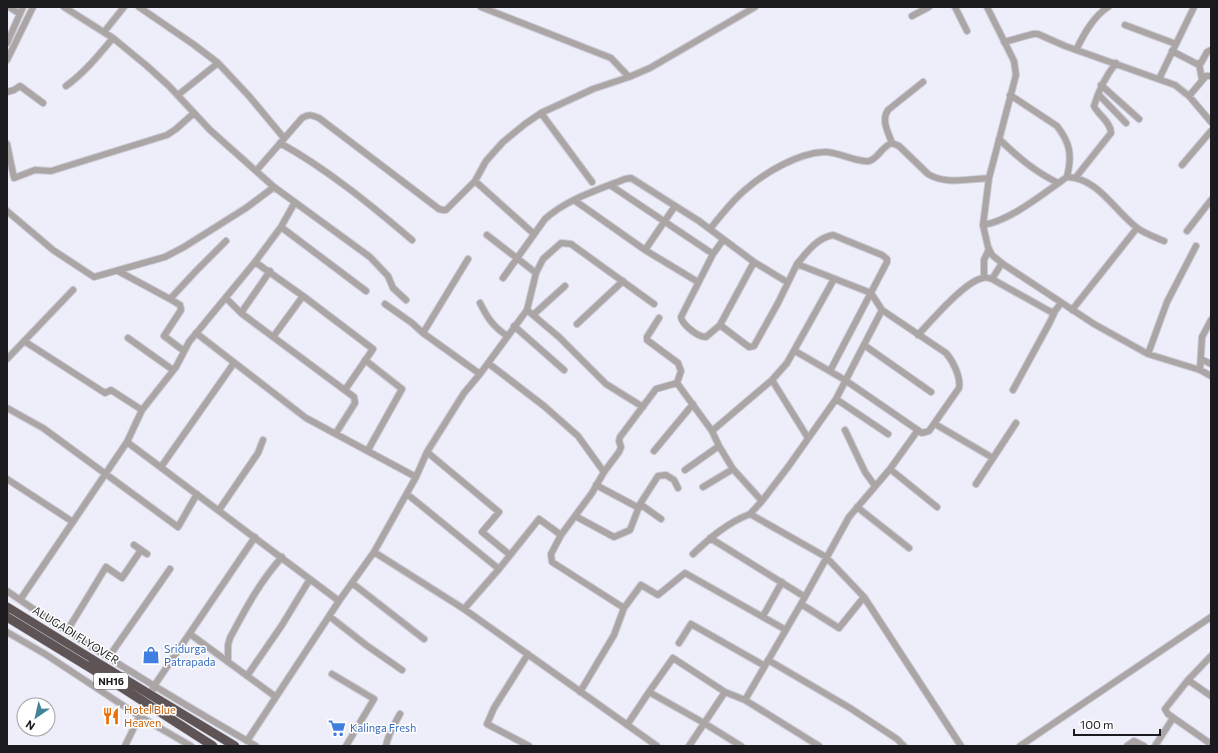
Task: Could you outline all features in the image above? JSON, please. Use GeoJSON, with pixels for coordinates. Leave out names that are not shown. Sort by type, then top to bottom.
{"type":"FeatureCollection","features":[{"type":"Feature","properties":{"kind":"highway","name":"ALUGADI FLYOVER"},"geometry":{"type":"LineString","coordinates":[[7,607],[235,746]]}},
{"type":"Feature","properties":{"kind":"highway","name":"ALUGADI FLYOVER"},"geometry":{"type":"LineString","coordinates":[[7,617],[110,680],[213,746]]}},
{"type":"Feature","properties":{"kind":"street"},"geometry":{"type":"LineString","coordinates":[[9,7],[20,14]]}},
{"type":"Feature","properties":{"kind":"street"},"geometry":{"type":"LineString","coordinates":[[7,43],[23,7]]}},
{"type":"Feature","properties":{"kind":"street"},"geometry":{"type":"LineString","coordinates":[[7,60],[33,7]]}},
{"type":"Feature","properties":{"kind":"street"},"geometry":{"type":"LineString","coordinates":[[64,7],[113,38],[147,66],[178,95],[210,130],[274,187],[370,257],[388,276],[393,288],[406,300]]}},
{"type":"Feature","properties":{"kind":"street"},"geometry":{"type":"LineString","coordinates":[[104,32],[124,7]]}},
{"type":"Feature","properties":{"kind":"street"},"geometry":{"type":"LineString","coordinates":[[139,7],[218,63],[249,96],[282,141],[370,204],[412,240]]}},
{"type":"Feature","properties":{"kind":"street"},"geometry":{"type":"LineString","coordinates":[[480,7],[611,58],[629,77]]}},
{"type":"Feature","properties":{"kind":"street"},"geometry":{"type":"LineString","coordinates":[[256,171],[302,118],[312,114],[443,210],[450,206],[475,181],[486,161],[503,142],[525,124],[542,113],[593,89],[650,68],[755,7]]}},
{"type":"Feature","properties":{"kind":"street"},"geometry":{"type":"LineString","coordinates":[[912,16],[929,7]]}},
{"type":"Feature","properties":{"kind":"street"},"geometry":{"type":"LineString","coordinates":[[955,7],[967,31]]}},
{"type":"Feature","properties":{"kind":"street"},"geometry":{"type":"LineString","coordinates":[[987,7],[1014,61],[1016,69],[1016,74],[989,178],[983,225],[992,255],[1094,324],[1148,354],[1200,370],[1211,376]]}},
{"type":"Feature","properties":{"kind":"street"},"geometry":{"type":"LineString","coordinates":[[1076,50],[1085,31],[1102,11],[1108,7]]}},
{"type":"Feature","properties":{"kind":"street"},"geometry":{"type":"LineString","coordinates":[[1159,79],[1194,7]]}},
{"type":"Feature","properties":{"kind":"street"},"geometry":{"type":"LineString","coordinates":[[1125,25],[1176,44]]}},
{"type":"Feature","properties":{"kind":"street"},"geometry":{"type":"LineString","coordinates":[[1004,42],[1033,34],[1116,63],[1175,85],[1189,96],[1210,118]]}},
{"type":"Feature","properties":{"kind":"street"},"geometry":{"type":"LineString","coordinates":[[66,86],[87,68],[113,38]]}},
{"type":"Feature","properties":{"kind":"street"},"geometry":{"type":"LineString","coordinates":[[1172,50],[1192,62],[1199,63],[1203,60],[1207,52],[1211,50]]}},
{"type":"Feature","properties":{"kind":"street"},"geometry":{"type":"LineString","coordinates":[[178,95],[218,63]]}},
{"type":"Feature","properties":{"kind":"street"},"geometry":{"type":"LineString","coordinates":[[1076,178],[1112,133],[1108,124],[1094,106],[1099,95],[1101,85],[1116,63]]}},
{"type":"Feature","properties":{"kind":"street"},"geometry":{"type":"LineString","coordinates":[[1199,63],[1202,80]]}},
{"type":"Feature","properties":{"kind":"street"},"geometry":{"type":"LineString","coordinates":[[1189,96],[1206,76],[1211,76]]}},
{"type":"Feature","properties":{"kind":"street"},"geometry":{"type":"LineString","coordinates":[[892,143],[884,119],[885,114],[923,82]]}},
{"type":"Feature","properties":{"kind":"street"},"geometry":{"type":"LineString","coordinates":[[1101,85],[1139,119]]}},
{"type":"Feature","properties":{"kind":"street"},"geometry":{"type":"LineString","coordinates":[[7,92],[20,86],[43,103]]}},
{"type":"Feature","properties":{"kind":"street"},"geometry":{"type":"LineString","coordinates":[[1010,95],[1057,126],[1063,133],[1070,150],[1071,157],[1067,177]]}},
{"type":"Feature","properties":{"kind":"street"},"geometry":{"type":"LineString","coordinates":[[1099,95],[1126,123]]}},
{"type":"Feature","properties":{"kind":"street"},"geometry":{"type":"LineString","coordinates":[[7,144],[14,178],[35,170],[51,171],[167,135],[194,113]]}},
{"type":"Feature","properties":{"kind":"street"},"geometry":{"type":"LineString","coordinates":[[542,113],[592,182]]}},
{"type":"Feature","properties":{"kind":"street"},"geometry":{"type":"LineString","coordinates":[[1182,165],[1211,131]]}},
{"type":"Feature","properties":{"kind":"street"},"geometry":{"type":"LineString","coordinates":[[999,139],[1030,167],[1041,175],[1058,183]]}},
{"type":"Feature","properties":{"kind":"street"},"geometry":{"type":"LineString","coordinates":[[710,229],[729,206],[746,189],[773,170],[795,159],[814,153],[826,152],[866,162],[871,161],[888,144],[892,143],[899,146],[933,178],[941,180],[989,178]]}},
{"type":"Feature","properties":{"kind":"street"},"geometry":{"type":"LineString","coordinates":[[983,225],[1000,221],[1067,177],[1084,180],[1098,190],[1137,228],[1164,241]]}},
{"type":"Feature","properties":{"kind":"street"},"geometry":{"type":"LineString","coordinates":[[503,278],[545,219],[553,211],[574,200],[625,179],[631,178],[710,229],[754,262],[787,282]]}},
{"type":"Feature","properties":{"kind":"street"},"geometry":{"type":"LineString","coordinates":[[475,181],[534,234]]}},
{"type":"Feature","properties":{"kind":"street"},"geometry":{"type":"LineString","coordinates":[[610,185],[713,254]]}},
{"type":"Feature","properties":{"kind":"street"},"geometry":{"type":"LineString","coordinates":[[7,211],[53,250],[94,277],[165,257],[184,247],[246,208],[274,187]]}},
{"type":"Feature","properties":{"kind":"street"},"geometry":{"type":"LineString","coordinates":[[574,200],[646,250],[698,282]]}},
{"type":"Feature","properties":{"kind":"street"},"geometry":{"type":"LineString","coordinates":[[1187,231],[1211,200]]}},
{"type":"Feature","properties":{"kind":"street"},"geometry":{"type":"LineString","coordinates":[[20,600],[127,442],[142,410],[173,370],[196,334],[255,262],[281,227],[295,202]]}},
{"type":"Feature","properties":{"kind":"street"},"geometry":{"type":"LineString","coordinates":[[646,250],[675,206]]}},
{"type":"Feature","properties":{"kind":"street"},"geometry":{"type":"LineString","coordinates":[[281,227],[366,291]]}},
{"type":"Feature","properties":{"kind":"street"},"geometry":{"type":"LineString","coordinates":[[1072,310],[1137,228]]}},
{"type":"Feature","properties":{"kind":"street"},"geometry":{"type":"LineString","coordinates":[[487,235],[536,273]]}},
{"type":"Feature","properties":{"kind":"street"},"geometry":{"type":"LineString","coordinates":[[720,325],[749,347],[754,346],[778,303],[797,264],[807,250],[820,240],[827,236],[833,235],[886,258],[887,262],[830,372]]}},
{"type":"Feature","properties":{"kind":"street"},"geometry":{"type":"LineString","coordinates":[[724,240],[713,254],[681,316],[681,320],[703,338],[709,335],[720,325],[754,262]]}},
{"type":"Feature","properties":{"kind":"street"},"geometry":{"type":"LineString","coordinates":[[170,299],[226,241]]}},
{"type":"Feature","properties":{"kind":"street"},"geometry":{"type":"LineString","coordinates":[[247,741],[339,601],[374,552],[407,494],[427,452],[464,393],[480,374],[527,310],[536,273],[543,259],[557,246],[565,242],[571,244],[654,304]]}},
{"type":"Feature","properties":{"kind":"street"},"geometry":{"type":"LineString","coordinates":[[1148,354],[1166,302],[1196,246]]}},
{"type":"Feature","properties":{"kind":"street"},"geometry":{"type":"LineString","coordinates":[[984,277],[984,260],[989,249]]}},
{"type":"Feature","properties":{"kind":"street"},"geometry":{"type":"LineString","coordinates":[[423,333],[468,259]]}},
{"type":"Feature","properties":{"kind":"street"},"geometry":{"type":"LineString","coordinates":[[255,262],[270,271],[373,349],[345,390]]}},
{"type":"Feature","properties":{"kind":"street"},"geometry":{"type":"LineString","coordinates":[[992,278],[1002,263]]}},
{"type":"Feature","properties":{"kind":"street"},"geometry":{"type":"LineString","coordinates":[[795,351],[845,380],[922,433],[929,431],[957,392],[960,384],[953,362],[946,353],[882,310],[871,293],[797,264]]}},
{"type":"Feature","properties":{"kind":"street"},"geometry":{"type":"LineString","coordinates":[[118,271],[180,305],[181,310],[164,336],[184,351]]}},
{"type":"Feature","properties":{"kind":"street"},"geometry":{"type":"LineString","coordinates":[[241,313],[270,271]]}},
{"type":"Feature","properties":{"kind":"street"},"geometry":{"type":"LineString","coordinates":[[918,335],[954,297],[975,280],[984,277],[992,278],[1046,310],[1051,312],[1054,311]]}},
{"type":"Feature","properties":{"kind":"street"},"geometry":{"type":"LineString","coordinates":[[712,431],[772,380],[787,364],[834,279]]}},
{"type":"Feature","properties":{"kind":"street"},"geometry":{"type":"LineString","coordinates":[[577,324],[623,281]]}},
{"type":"Feature","properties":{"kind":"street"},"geometry":{"type":"LineString","coordinates":[[533,315],[565,286]]}},
{"type":"Feature","properties":{"kind":"street"},"geometry":{"type":"LineString","coordinates":[[7,359],[73,290]]}},
{"type":"Feature","properties":{"kind":"street"},"geometry":{"type":"LineString","coordinates":[[273,337],[303,296]]}},
{"type":"Feature","properties":{"kind":"street"},"geometry":{"type":"LineString","coordinates":[[226,298],[241,313],[354,397],[356,400],[336,433]]}},
{"type":"Feature","properties":{"kind":"street"},"geometry":{"type":"LineString","coordinates":[[480,303],[487,318],[494,327],[507,336]]}},
{"type":"Feature","properties":{"kind":"street"},"geometry":{"type":"LineString","coordinates":[[1013,390],[1042,338],[1054,311],[1061,303]]}},
{"type":"Feature","properties":{"kind":"street"},"geometry":{"type":"LineString","coordinates":[[385,304],[480,374]]}},
{"type":"Feature","properties":{"kind":"street"},"geometry":{"type":"LineString","coordinates":[[527,310],[559,337],[606,384],[643,407]]}},
{"type":"Feature","properties":{"kind":"street"},"geometry":{"type":"LineString","coordinates":[[693,554],[727,525],[750,514],[762,501],[836,399],[882,310]]}},
{"type":"Feature","properties":{"kind":"street"},"geometry":{"type":"LineString","coordinates":[[659,318],[647,336],[647,340],[678,363],[681,371],[677,383]]}},
{"type":"Feature","properties":{"kind":"street"},"geometry":{"type":"LineString","coordinates":[[1200,370],[1202,337],[1211,320]]}},
{"type":"Feature","properties":{"kind":"street"},"geometry":{"type":"LineString","coordinates":[[514,326],[564,370]]}},
{"type":"Feature","properties":{"kind":"street"},"geometry":{"type":"LineString","coordinates":[[196,334],[306,418],[416,477]]}},
{"type":"Feature","properties":{"kind":"street"},"geometry":{"type":"LineString","coordinates":[[128,338],[173,370]]}},
{"type":"Feature","properties":{"kind":"street"},"geometry":{"type":"LineString","coordinates":[[24,341],[105,393],[110,390],[142,410]]}},
{"type":"Feature","properties":{"kind":"street"},"geometry":{"type":"LineString","coordinates":[[864,345],[932,392]]}},
{"type":"Feature","properties":{"kind":"street"},"geometry":{"type":"LineString","coordinates":[[1201,359],[1211,364]]}},
{"type":"Feature","properties":{"kind":"street"},"geometry":{"type":"LineString","coordinates":[[365,360],[402,389],[368,450]]}},
{"type":"Feature","properties":{"kind":"street"},"geometry":{"type":"LineString","coordinates":[[161,467],[234,363]]}},
{"type":"Feature","properties":{"kind":"street"},"geometry":{"type":"LineString","coordinates":[[488,363],[544,406],[578,436],[604,472]]}},
{"type":"Feature","properties":{"kind":"street"},"geometry":{"type":"LineString","coordinates":[[772,380],[808,438]]}},
{"type":"Feature","properties":{"kind":"street"},"geometry":{"type":"LineString","coordinates":[[624,608],[552,562],[551,554],[561,535],[621,449],[619,441],[620,437],[656,389],[677,383]]}},
{"type":"Feature","properties":{"kind":"street"},"geometry":{"type":"LineString","coordinates":[[677,383],[712,431],[733,469],[762,501]]}},
{"type":"Feature","properties":{"kind":"street"},"geometry":{"type":"LineString","coordinates":[[836,399],[888,434]]}},
{"type":"Feature","properties":{"kind":"street"},"geometry":{"type":"LineString","coordinates":[[654,451],[693,404]]}},
{"type":"Feature","properties":{"kind":"street"},"geometry":{"type":"LineString","coordinates":[[7,408],[43,428],[178,528],[197,494]]}},
{"type":"Feature","properties":{"kind":"street"},"geometry":{"type":"LineString","coordinates":[[976,484],[1016,423]]}},
{"type":"Feature","properties":{"kind":"street"},"geometry":{"type":"LineString","coordinates":[[934,424],[993,458]]}},
{"type":"Feature","properties":{"kind":"street"},"geometry":{"type":"LineString","coordinates":[[845,430],[864,472],[875,486]]}},
{"type":"Feature","properties":{"kind":"street"},"geometry":{"type":"LineString","coordinates":[[745,700],[806,597],[826,557],[849,517],[890,469],[918,430]]}},
{"type":"Feature","properties":{"kind":"street"},"geometry":{"type":"LineString","coordinates":[[219,510],[258,453],[263,440]]}},
{"type":"Feature","properties":{"kind":"street"},"geometry":{"type":"LineString","coordinates":[[127,442],[339,601]]}},
{"type":"Feature","properties":{"kind":"street"},"geometry":{"type":"LineString","coordinates":[[685,470],[719,446]]}},
{"type":"Feature","properties":{"kind":"street"},"geometry":{"type":"LineString","coordinates":[[427,452],[499,512],[482,532],[510,555]]}},
{"type":"Feature","properties":{"kind":"street"},"geometry":{"type":"LineString","coordinates":[[703,487],[733,469]]}},
{"type":"Feature","properties":{"kind":"street"},"geometry":{"type":"LineString","coordinates":[[890,469],[937,507]]}},
{"type":"Feature","properties":{"kind":"street"},"geometry":{"type":"LineString","coordinates":[[575,516],[614,537],[630,530],[639,506],[658,476],[662,474],[666,475],[674,480],[678,488]]}},
{"type":"Feature","properties":{"kind":"street"},"geometry":{"type":"LineString","coordinates":[[7,479],[73,522]]}},
{"type":"Feature","properties":{"kind":"street"},"geometry":{"type":"LineString","coordinates":[[596,485],[639,506],[661,519]]}},
{"type":"Feature","properties":{"kind":"street"},"geometry":{"type":"LineString","coordinates":[[407,494],[499,569]]}},
{"type":"Feature","properties":{"kind":"street"},"geometry":{"type":"LineString","coordinates":[[857,507],[909,548]]}},
{"type":"Feature","properties":{"kind":"street"},"geometry":{"type":"LineString","coordinates":[[750,514],[826,557],[864,597],[961,746]]}},
{"type":"Feature","properties":{"kind":"street"},"geometry":{"type":"LineString","coordinates":[[464,609],[499,569],[539,519],[561,535]]}},
{"type":"Feature","properties":{"kind":"street"},"geometry":{"type":"LineString","coordinates":[[125,746],[154,686],[255,537]]}},
{"type":"Feature","properties":{"kind":"street"},"geometry":{"type":"LineString","coordinates":[[710,538],[806,597]]}},
{"type":"Feature","properties":{"kind":"street"},"geometry":{"type":"LineString","coordinates":[[134,545],[147,554]]}},
{"type":"Feature","properties":{"kind":"street"},"geometry":{"type":"LineString","coordinates":[[67,631],[106,567],[122,578],[141,550]]}},
{"type":"Feature","properties":{"kind":"street"},"geometry":{"type":"LineString","coordinates":[[374,552],[464,609],[657,746]]}},
{"type":"Feature","properties":{"kind":"street"},"geometry":{"type":"LineString","coordinates":[[228,662],[228,644],[230,638],[254,593],[268,573],[282,558]]}},
{"type":"Feature","properties":{"kind":"street"},"geometry":{"type":"LineString","coordinates":[[108,658],[170,569]]}},
{"type":"Feature","properties":{"kind":"street"},"geometry":{"type":"LineString","coordinates":[[580,692],[614,635],[624,608],[641,585],[658,595],[685,573],[786,630]]}},
{"type":"Feature","properties":{"kind":"street"},"geometry":{"type":"LineString","coordinates":[[247,676],[282,625],[310,579]]}},
{"type":"Feature","properties":{"kind":"street"},"geometry":{"type":"LineString","coordinates":[[763,616],[782,582]]}},
{"type":"Feature","properties":{"kind":"street"},"geometry":{"type":"LineString","coordinates":[[352,583],[424,639]]}},
{"type":"Feature","properties":{"kind":"street"},"geometry":{"type":"LineString","coordinates":[[7,591],[108,658],[256,746]]}},
{"type":"Feature","properties":{"kind":"street"},"geometry":{"type":"LineString","coordinates":[[801,604],[840,628],[864,597]]}},
{"type":"Feature","properties":{"kind":"street"},"geometry":{"type":"LineString","coordinates":[[329,616],[366,645],[402,670]]}},
{"type":"Feature","properties":{"kind":"street"},"geometry":{"type":"LineString","coordinates":[[1020,746],[1211,617]]}},
{"type":"Feature","properties":{"kind":"street"},"geometry":{"type":"LineString","coordinates":[[679,643],[691,624],[764,666]]}},
{"type":"Feature","properties":{"kind":"street"},"geometry":{"type":"LineString","coordinates":[[7,632],[45,654],[139,716],[191,746]]}},
{"type":"Feature","properties":{"kind":"street"},"geometry":{"type":"LineString","coordinates":[[190,634],[276,697]]}},
{"type":"Feature","properties":{"kind":"street"},"geometry":{"type":"LineString","coordinates":[[528,654],[494,708],[487,724],[529,746]]}},
{"type":"Feature","properties":{"kind":"street"},"geometry":{"type":"LineString","coordinates":[[1211,656],[1188,680],[1165,709],[1173,718],[1211,744]]}},
{"type":"Feature","properties":{"kind":"street"},"geometry":{"type":"LineString","coordinates":[[627,725],[673,658],[725,692],[745,700],[819,746]]}},
{"type":"Feature","properties":{"kind":"street"},"geometry":{"type":"LineString","coordinates":[[768,660],[850,708],[897,739],[904,746]]}},
{"type":"Feature","properties":{"kind":"street"},"geometry":{"type":"LineString","coordinates":[[332,674],[374,699],[346,746]]}},
{"type":"Feature","properties":{"kind":"street"},"geometry":{"type":"LineString","coordinates":[[1188,680],[1211,696]]}},
{"type":"Feature","properties":{"kind":"street"},"geometry":{"type":"LineString","coordinates":[[649,692],[741,746]]}},
{"type":"Feature","properties":{"kind":"street"},"geometry":{"type":"LineString","coordinates":[[688,746],[725,692]]}},
{"type":"Feature","properties":{"kind":"street"},"geometry":{"type":"LineString","coordinates":[[386,746],[390,732],[400,714]]}},
{"type":"Feature","properties":{"kind":"street"},"geometry":{"type":"LineString","coordinates":[[1155,746],[1173,718]]}},
{"type":"Feature","properties":{"kind":"street"},"geometry":{"type":"LineString","coordinates":[[1127,746],[1134,741],[1144,746]]}},
{"type":"Feature","properties":{"kind":"place","name":"Sridurga Patrapada"},"geometry":{"type":"Point","coordinates":[151,655]}},
{"type":"Feature","properties":{"kind":"place","name":"Hotel Blue Heaven"},"geometry":{"type":"Point","coordinates":[111,716]}},
{"type":"Feature","properties":{"kind":"place","name":"Kalinga Fresh"},"geometry":{"type":"Point","coordinates":[337,728]}}]}
